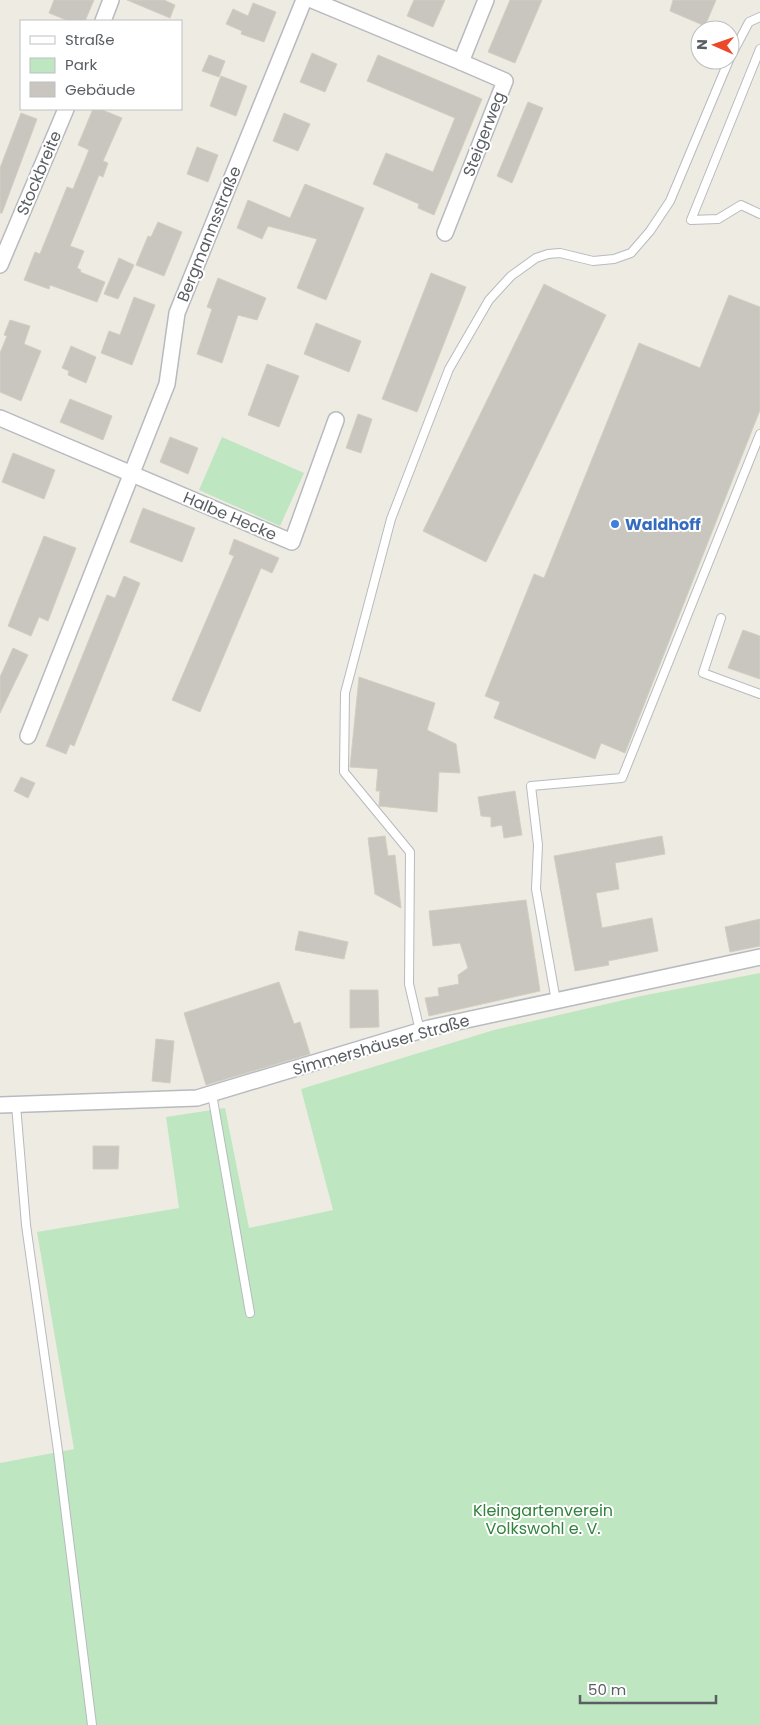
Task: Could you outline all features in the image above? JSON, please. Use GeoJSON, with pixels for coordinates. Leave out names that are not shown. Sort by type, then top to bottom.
{"type":"FeatureCollection","features":[{"type":"Feature","properties":{"kind":"street"},"geometry":{"type":"LineString","coordinates":[[103,20],[112,0]]}},
{"type":"Feature","properties":{"kind":"street","name":"Bergmannsstraße"},"geometry":{"type":"LineString","coordinates":[[131,473],[167,384],[177,313],[304,0]]}},
{"type":"Feature","properties":{"kind":"street","name":"Steigerweg"},"geometry":{"type":"LineString","coordinates":[[312,0],[505,81],[445,233]]}},
{"type":"Feature","properties":{"kind":"street"},"geometry":{"type":"LineString","coordinates":[[460,62],[486,0]]}},
{"type":"Feature","properties":{"kind":"street","name":"Stockbreite"},"geometry":{"type":"LineString","coordinates":[[0,265],[66,110]]}},
{"type":"Feature","properties":{"kind":"street","name":"Halbe Hecke"},"geometry":{"type":"LineString","coordinates":[[0,418],[292,542],[336,420]]}},
{"type":"Feature","properties":{"kind":"street"},"geometry":{"type":"LineString","coordinates":[[28,736],[131,473]]}},
{"type":"Feature","properties":{"kind":"street","name":"Simmershäuser Straße"},"geometry":{"type":"LineString","coordinates":[[0,1105],[197,1098],[420,1031],[760,957]]}},
{"type":"Feature","properties":{"kind":"lane"},"geometry":{"type":"LineString","coordinates":[[740,39],[749,22],[760,17]]}},
{"type":"Feature","properties":{"kind":"lane"},"geometry":{"type":"LineString","coordinates":[[760,49],[691,220],[718,219],[741,205],[760,214]]}},
{"type":"Feature","properties":{"kind":"lane"},"geometry":{"type":"LineString","coordinates":[[420,1031],[409,984],[410,852],[344,772],[345,693],[391,519],[449,370],[489,300],[511,276],[548,254],[560,252],[594,261],[614,259],[631,253],[650,231],[670,201],[724,70]]}},
{"type":"Feature","properties":{"kind":"lane"},"geometry":{"type":"LineString","coordinates":[[556,1001],[536,889],[538,845],[531,786],[622,778],[760,434]]}},
{"type":"Feature","properties":{"kind":"lane"},"geometry":{"type":"LineString","coordinates":[[722,618],[702,672],[760,694]]}},
{"type":"Feature","properties":{"kind":"lane"},"geometry":{"type":"LineString","coordinates":[[212,1094],[250,1314]]}},
{"type":"Feature","properties":{"kind":"lane"},"geometry":{"type":"LineString","coordinates":[[16,1105],[26,1225],[59,1457],[92,1725]]}},
{"type":"Feature","properties":{"kind":"green space"},"geometry":{"type":"Polygon","coordinates":[[[222,437],[304,473],[280,526],[199,490],[222,437]]]}},
{"type":"Feature","properties":{"kind":"green space","name":"Kleingartenverein Volkswohl e. V."},"geometry":{"type":"Polygon","coordinates":[[[760,973],[760,1725],[0,1725],[0,1463],[74,1449],[37,1232],[179,1208],[166,1117],[225,1108],[249,1228],[333,1210],[301,1089],[494,1030],[641,996],[760,973]]]}},
{"type":"Feature","properties":{"kind":"building"},"geometry":{"type":"Polygon","coordinates":[[[54,0],[94,0],[85,20],[66,20],[49,13],[54,0]]]}},
{"type":"Feature","properties":{"kind":"building"},"geometry":{"type":"Polygon","coordinates":[[[127,0],[164,0],[175,5],[170,18],[127,0]]]}},
{"type":"Feature","properties":{"kind":"building"},"geometry":{"type":"Polygon","coordinates":[[[414,0],[445,0],[433,27],[407,16],[414,0]]]}},
{"type":"Feature","properties":{"kind":"building"},"geometry":{"type":"Polygon","coordinates":[[[510,0],[542,0],[515,63],[488,52],[510,0]]]}},
{"type":"Feature","properties":{"kind":"building"},"geometry":{"type":"Polygon","coordinates":[[[673,0],[716,0],[708,20],[691,20],[670,11],[673,0]]]}},
{"type":"Feature","properties":{"kind":"building"},"geometry":{"type":"Polygon","coordinates":[[[253,3],[276,12],[264,42],[241,34],[242,31],[226,24],[233,9],[248,16],[253,3]]]}},
{"type":"Feature","properties":{"kind":"building"},"geometry":{"type":"Polygon","coordinates":[[[312,53],[337,64],[325,92],[300,82],[312,53]]]}},
{"type":"Feature","properties":{"kind":"building"},"geometry":{"type":"Polygon","coordinates":[[[209,55],[225,61],[219,77],[202,71],[209,55]]]}},
{"type":"Feature","properties":{"kind":"building"},"geometry":{"type":"Polygon","coordinates":[[[378,55],[482,99],[434,215],[418,208],[419,204],[373,184],[386,153],[433,172],[455,118],[367,81],[378,55]]]}},
{"type":"Feature","properties":{"kind":"building"},"geometry":{"type":"Polygon","coordinates":[[[221,76],[247,86],[236,116],[210,106],[221,76]]]}},
{"type":"Feature","properties":{"kind":"building"},"geometry":{"type":"Polygon","coordinates":[[[528,102],[543,108],[512,183],[497,176],[528,102]]]}},
{"type":"Feature","properties":{"kind":"building"},"geometry":{"type":"Polygon","coordinates":[[[93,110],[102,110],[122,118],[103,161],[108,163],[103,177],[99,175],[70,246],[84,251],[77,268],[81,270],[80,272],[105,282],[97,302],[50,285],[49,289],[24,280],[35,252],[40,254],[67,187],[73,189],[89,150],[78,145],[93,110]]]}},
{"type":"Feature","properties":{"kind":"building"},"geometry":{"type":"Polygon","coordinates":[[[21,113],[37,119],[2,213],[0,213],[0,168],[21,113]]]}},
{"type":"Feature","properties":{"kind":"building"},"geometry":{"type":"Polygon","coordinates":[[[284,113],[310,124],[298,151],[273,141],[284,113]]]}},
{"type":"Feature","properties":{"kind":"building"},"geometry":{"type":"Polygon","coordinates":[[[197,147],[218,155],[208,182],[187,174],[197,147]]]}},
{"type":"Feature","properties":{"kind":"building"},"geometry":{"type":"Polygon","coordinates":[[[305,184],[364,208],[326,300],[297,288],[317,239],[268,226],[262,239],[237,228],[248,200],[290,218],[305,184]]]}},
{"type":"Feature","properties":{"kind":"building"},"geometry":{"type":"Polygon","coordinates":[[[158,222],[182,232],[164,276],[136,265],[148,236],[151,237],[158,222]]]}},
{"type":"Feature","properties":{"kind":"building"},"geometry":{"type":"Polygon","coordinates":[[[119,258],[134,265],[118,299],[104,294],[119,258]]]}},
{"type":"Feature","properties":{"kind":"building"},"geometry":{"type":"Polygon","coordinates":[[[431,273],[466,287],[417,412],[382,399],[431,273]]]}},
{"type":"Feature","properties":{"kind":"building"},"geometry":{"type":"Polygon","coordinates":[[[218,278],[266,298],[257,320],[238,315],[222,363],[197,354],[212,309],[207,307],[218,278]]]}},
{"type":"Feature","properties":{"kind":"building"},"geometry":{"type":"Polygon","coordinates":[[[544,284],[606,315],[486,562],[423,531],[544,284]]]}},
{"type":"Feature","properties":{"kind":"building"},"geometry":{"type":"Polygon","coordinates":[[[729,295],[760,307],[760,410],[625,753],[601,743],[595,759],[494,718],[500,702],[485,696],[534,574],[544,578],[639,343],[700,368],[729,295]]]}},
{"type":"Feature","properties":{"kind":"building"},"geometry":{"type":"Polygon","coordinates":[[[134,297],[155,305],[132,365],[101,353],[109,331],[120,335],[134,297]]]}},
{"type":"Feature","properties":{"kind":"building"},"geometry":{"type":"Polygon","coordinates":[[[10,320],[30,326],[24,344],[41,351],[21,401],[0,392],[0,353],[7,336],[4,335],[10,320]]]}},
{"type":"Feature","properties":{"kind":"building"},"geometry":{"type":"Polygon","coordinates":[[[316,323],[361,341],[349,372],[304,354],[316,323]]]}},
{"type":"Feature","properties":{"kind":"building"},"geometry":{"type":"Polygon","coordinates":[[[71,346],[96,357],[86,383],[68,375],[69,371],[62,368],[71,346]]]}},
{"type":"Feature","properties":{"kind":"building"},"geometry":{"type":"Polygon","coordinates":[[[267,364],[299,376],[279,427],[248,415],[267,364]]]}},
{"type":"Feature","properties":{"kind":"building"},"geometry":{"type":"Polygon","coordinates":[[[70,399],[112,416],[103,440],[60,422],[70,399]]]}},
{"type":"Feature","properties":{"kind":"building"},"geometry":{"type":"Polygon","coordinates":[[[358,414],[372,419],[361,453],[346,448],[358,414]]]}},
{"type":"Feature","properties":{"kind":"building"},"geometry":{"type":"Polygon","coordinates":[[[170,437],[198,448],[188,474],[160,462],[170,437]]]}},
{"type":"Feature","properties":{"kind":"building"},"geometry":{"type":"Polygon","coordinates":[[[13,453],[55,470],[44,499],[2,482],[13,453]]]}},
{"type":"Feature","properties":{"kind":"building"},"geometry":{"type":"Polygon","coordinates":[[[143,508],[195,528],[182,562],[130,542],[143,508]]]}},
{"type":"Feature","properties":{"kind":"building"},"geometry":{"type":"Polygon","coordinates":[[[44,536],[76,548],[48,621],[39,617],[31,636],[8,626],[44,536]]]}},
{"type":"Feature","properties":{"kind":"building"},"geometry":{"type":"Polygon","coordinates":[[[234,539],[279,558],[272,573],[261,568],[200,712],[172,700],[234,556],[229,554],[234,539]]]}},
{"type":"Feature","properties":{"kind":"building"},"geometry":{"type":"Polygon","coordinates":[[[124,576],[140,583],[74,746],[70,744],[66,754],[46,746],[107,595],[115,598],[124,576]]]}},
{"type":"Feature","properties":{"kind":"building"},"geometry":{"type":"Polygon","coordinates":[[[743,630],[760,636],[760,679],[728,668],[743,630]]]}},
{"type":"Feature","properties":{"kind":"building"},"geometry":{"type":"Polygon","coordinates":[[[13,648],[28,655],[0,713],[0,677],[13,648]]]}},
{"type":"Feature","properties":{"kind":"building"},"geometry":{"type":"Polygon","coordinates":[[[359,677],[435,703],[427,730],[456,744],[460,773],[439,772],[437,812],[379,806],[380,791],[376,791],[378,769],[350,767],[359,677]]]}},
{"type":"Feature","properties":{"kind":"building"},"geometry":{"type":"Polygon","coordinates":[[[21,777],[35,783],[28,798],[14,791],[21,777]]]}},
{"type":"Feature","properties":{"kind":"building"},"geometry":{"type":"Polygon","coordinates":[[[515,791],[522,835],[504,838],[502,825],[491,827],[491,817],[481,816],[478,797],[515,791]]]}},
{"type":"Feature","properties":{"kind":"building"},"geometry":{"type":"Polygon","coordinates":[[[385,836],[388,856],[395,855],[401,908],[375,894],[368,838],[385,836]]]}},
{"type":"Feature","properties":{"kind":"building"},"geometry":{"type":"Polygon","coordinates":[[[662,836],[665,854],[615,863],[619,889],[596,893],[602,928],[652,918],[658,951],[608,961],[609,965],[575,971],[554,856],[662,836]]]}},
{"type":"Feature","properties":{"kind":"building"},"geometry":{"type":"Polygon","coordinates":[[[526,900],[540,991],[429,1016],[425,998],[439,996],[438,988],[459,984],[458,975],[468,968],[460,943],[433,946],[429,911],[526,900]]]}},
{"type":"Feature","properties":{"kind":"building"},"geometry":{"type":"Polygon","coordinates":[[[760,919],[760,946],[730,952],[725,927],[760,919]]]}},
{"type":"Feature","properties":{"kind":"building"},"geometry":{"type":"Polygon","coordinates":[[[299,931],[348,942],[344,959],[295,950],[299,931]]]}},
{"type":"Feature","properties":{"kind":"building"},"geometry":{"type":"Polygon","coordinates":[[[279,982],[294,1024],[300,1022],[310,1054],[206,1085],[184,1013],[279,982]]]}},
{"type":"Feature","properties":{"kind":"building"},"geometry":{"type":"Polygon","coordinates":[[[350,990],[378,990],[379,1027],[350,1028],[350,990]]]}},
{"type":"Feature","properties":{"kind":"building"},"geometry":{"type":"Polygon","coordinates":[[[156,1039],[174,1041],[170,1083],[152,1081],[156,1039]]]}},
{"type":"Feature","properties":{"kind":"building"},"geometry":{"type":"Polygon","coordinates":[[[93,1146],[119,1146],[118,1169],[93,1169],[93,1146]]]}},
{"type":"Feature","properties":{"kind":"place","name":"Waldhoff"},"geometry":{"type":"Point","coordinates":[615,524]}}]}
